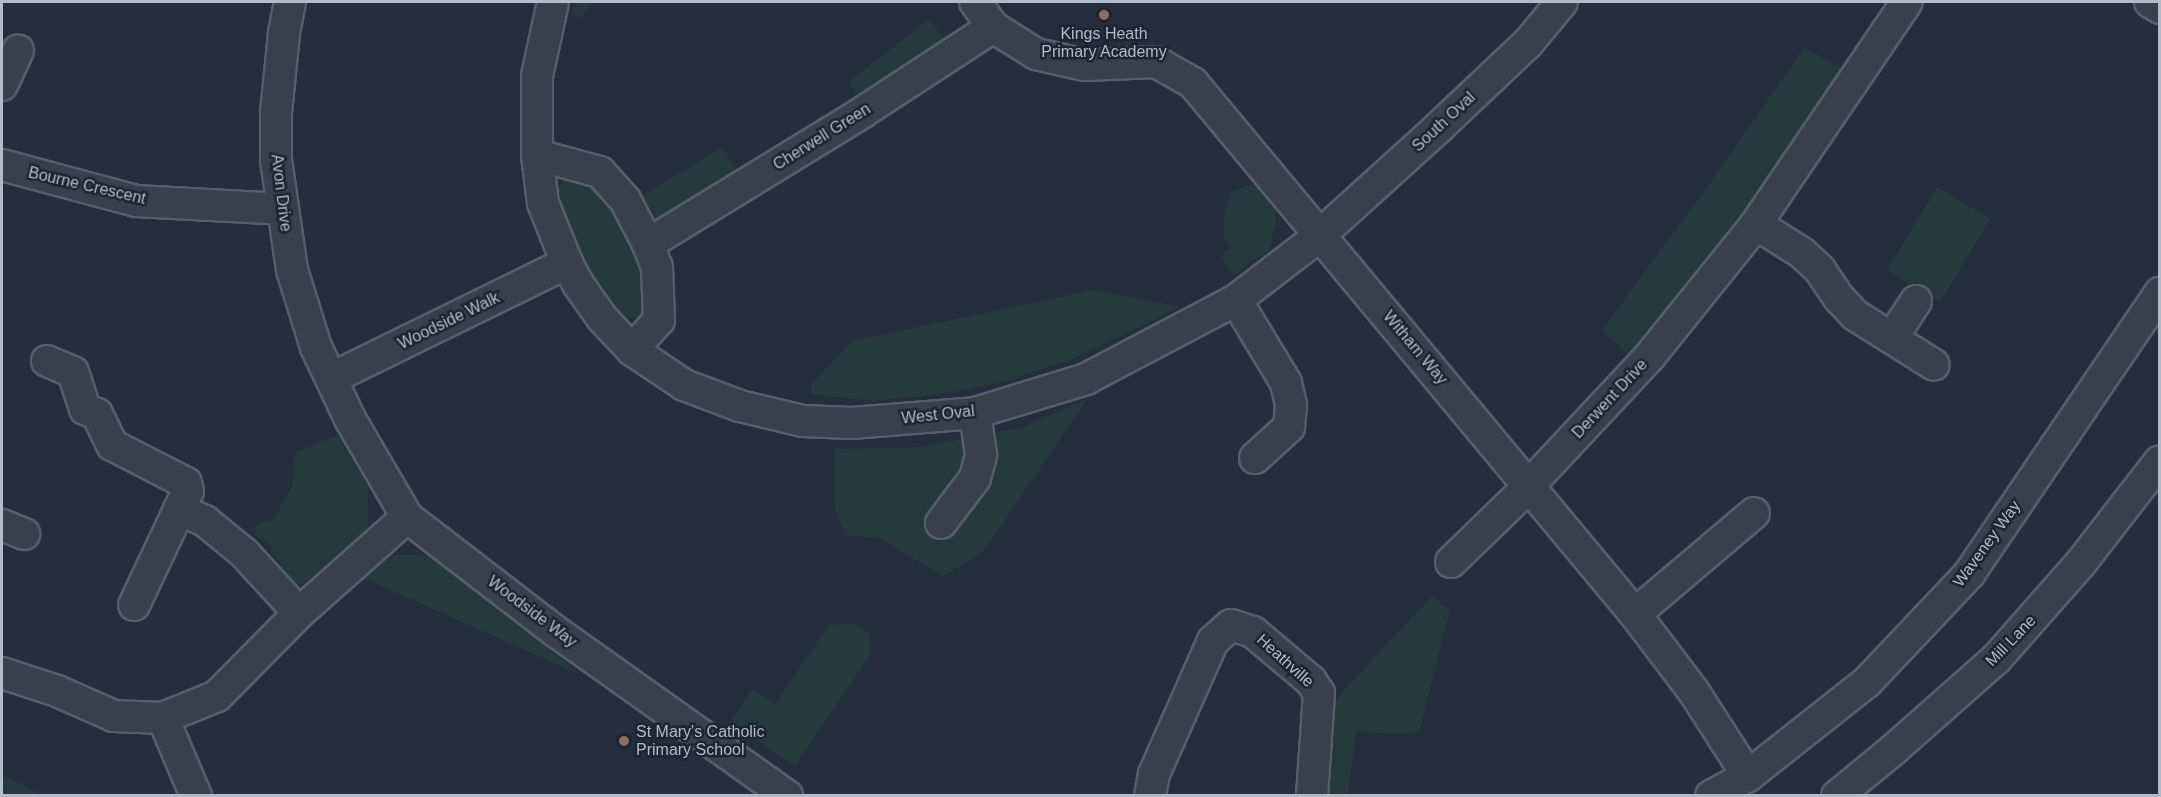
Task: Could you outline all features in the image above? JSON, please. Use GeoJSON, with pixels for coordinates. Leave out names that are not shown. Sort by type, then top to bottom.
{"type":"FeatureCollection","features":[{"type":"Feature","properties":{"kind":"street","name":"Avon Drive"},"geometry":{"type":"LineString","coordinates":[[290,2],[284,34],[276,113],[276,160],[292,270],[316,347],[332,378]]}},
{"type":"Feature","properties":{"kind":"street","name":"West Oval"},"geometry":{"type":"LineString","coordinates":[[553,2],[537,76],[537,155],[543,203],[567,263],[602,318],[632,350],[684,385],[740,406],[803,421],[852,423],[975,413],[1086,379],[1236,300],[1319,236]]}},
{"type":"Feature","properties":{"kind":"street"},"geometry":{"type":"LineString","coordinates":[[975,2],[993,27]]}},
{"type":"Feature","properties":{"kind":"street","name":"South Oval"},"geometry":{"type":"LineString","coordinates":[[1319,236],[1528,43],[1562,2]]}},
{"type":"Feature","properties":{"kind":"street","name":"Derwent Drive"},"geometry":{"type":"LineString","coordinates":[[1451,562],[1529,484],[1650,356],[1756,224],[1907,2]]}},
{"type":"Feature","properties":{"kind":"street"},"geometry":{"type":"LineString","coordinates":[[2150,2],[2160,8]]}},
{"type":"Feature","properties":{"kind":"street","name":"Witham Way"},"geometry":{"type":"LineString","coordinates":[[993,27],[1036,54],[1059,62],[1085,65],[1155,62],[1193,83],[1635,614],[1694,692],[1748,776]]}},
{"type":"Feature","properties":{"kind":"street","name":"Cherwell Green"},"geometry":{"type":"LineString","coordinates":[[648,244],[863,112],[993,27]]}},
{"type":"Feature","properties":{"kind":"street"},"geometry":{"type":"LineString","coordinates":[[2,85],[18,51]]}},
{"type":"Feature","properties":{"kind":"street"},"geometry":{"type":"LineString","coordinates":[[537,155],[600,172],[625,200],[648,244],[657,267],[659,320],[632,350]]}},
{"type":"Feature","properties":{"kind":"street","name":"Bourne Crescent"},"geometry":{"type":"LineString","coordinates":[[2,165],[136,201],[282,209]]}},
{"type":"Feature","properties":{"kind":"street"},"geometry":{"type":"LineString","coordinates":[[1756,224],[1803,253],[1820,270],[1839,298],[1856,315],[1934,365]]}},
{"type":"Feature","properties":{"kind":"street","name":"Woodside Walk"},"geometry":{"type":"LineString","coordinates":[[332,378],[567,263]]}},
{"type":"Feature","properties":{"kind":"street","name":"Waveney Way"},"geometry":{"type":"LineString","coordinates":[[1711,795],[1748,776],[1867,682],[1969,574],[2160,293]]}},
{"type":"Feature","properties":{"kind":"street"},"geometry":{"type":"LineString","coordinates":[[1236,300],[1286,383],[1291,405],[1289,427],[1255,458]]}},
{"type":"Feature","properties":{"kind":"street"},"geometry":{"type":"LineString","coordinates":[[1892,338],[1916,301]]}},
{"type":"Feature","properties":{"kind":"street"},"geometry":{"type":"LineString","coordinates":[[47,362],[73,372],[85,409],[98,414],[112,445],[186,483],[183,500],[134,605]]}},
{"type":"Feature","properties":{"kind":"street","name":"Woodside Way"},"geometry":{"type":"LineString","coordinates":[[332,378],[350,419],[407,517],[555,631],[787,795]]}},
{"type":"Feature","properties":{"kind":"street"},"geometry":{"type":"LineString","coordinates":[[941,523],[975,478],[981,455],[975,413]]}},
{"type":"Feature","properties":{"kind":"street","name":"Mill Lane"},"geometry":{"type":"LineString","coordinates":[[1837,795],[1893,750],[1997,658],[2080,564],[2160,461]]}},
{"type":"Feature","properties":{"kind":"street"},"geometry":{"type":"LineString","coordinates":[[183,500],[244,553],[299,613]]}},
{"type":"Feature","properties":{"kind":"street"},"geometry":{"type":"LineString","coordinates":[[1635,614],[1754,513]]}},
{"type":"Feature","properties":{"kind":"street"},"geometry":{"type":"LineString","coordinates":[[2,673],[57,690],[114,716],[163,718],[217,696],[299,613],[407,517]]}},
{"type":"Feature","properties":{"kind":"street","name":"Heathville"},"geometry":{"type":"LineString","coordinates":[[1150,795],[1154,774],[1213,641],[1231,625],[1253,632],[1311,681],[1319,693],[1312,795]]}},
{"type":"Feature","properties":{"kind":"street"},"geometry":{"type":"LineString","coordinates":[[163,718],[196,795]]}},
{"type":"Feature","properties":{"kind":"green space"},"geometry":{"type":"Polygon","coordinates":[[[576,2],[593,2],[580,19],[572,14],[576,2]]]}},
{"type":"Feature","properties":{"kind":"green space"},"geometry":{"type":"Polygon","coordinates":[[[929,19],[951,47],[870,111],[848,82],[929,19]]]}},
{"type":"Feature","properties":{"kind":"green space"},"geometry":{"type":"Polygon","coordinates":[[[1804,48],[1841,68],[1776,169],[1691,284],[1630,357],[1602,330],[1715,176],[1804,48]]]}},
{"type":"Feature","properties":{"kind":"green space"},"geometry":{"type":"Polygon","coordinates":[[[719,149],[724,150],[745,181],[662,226],[642,196],[719,149]]]}},
{"type":"Feature","properties":{"kind":"green space"},"geometry":{"type":"Polygon","coordinates":[[[576,174],[595,180],[638,244],[650,307],[638,318],[619,316],[597,289],[573,248],[557,188],[565,179],[576,174]]]}},
{"type":"Feature","properties":{"kind":"green space"},"geometry":{"type":"Polygon","coordinates":[[[1251,184],[1258,186],[1274,203],[1276,223],[1269,250],[1233,275],[1221,256],[1231,248],[1224,237],[1224,216],[1231,192],[1251,184]]]}},
{"type":"Feature","properties":{"kind":"green space"},"geometry":{"type":"Polygon","coordinates":[[[1937,187],[1990,219],[1940,302],[1887,270],[1937,187]]]}},
{"type":"Feature","properties":{"kind":"green space"},"geometry":{"type":"Polygon","coordinates":[[[1094,290],[1180,307],[1075,358],[1010,380],[946,394],[871,401],[811,394],[811,385],[852,341],[1094,290]]]}},
{"type":"Feature","properties":{"kind":"green space"},"geometry":{"type":"Polygon","coordinates":[[[1088,398],[983,552],[943,576],[879,538],[846,536],[835,511],[834,449],[920,447],[1023,427],[1088,398]]]}},
{"type":"Feature","properties":{"kind":"green space"},"geometry":{"type":"Polygon","coordinates":[[[338,435],[368,487],[368,531],[301,585],[288,580],[270,544],[255,535],[256,526],[274,518],[292,487],[295,452],[338,435]]]}},
{"type":"Feature","properties":{"kind":"green space"},"geometry":{"type":"Polygon","coordinates":[[[389,555],[429,555],[583,676],[364,578],[389,555]]]}},
{"type":"Feature","properties":{"kind":"green space"},"geometry":{"type":"Polygon","coordinates":[[[1432,596],[1450,610],[1420,729],[1411,733],[1393,734],[1356,731],[1348,795],[1323,796],[1332,709],[1343,691],[1432,596]]]}},
{"type":"Feature","properties":{"kind":"green space"},"geometry":{"type":"Polygon","coordinates":[[[855,623],[870,634],[871,653],[795,766],[730,722],[752,689],[775,704],[829,625],[855,623]]]}},
{"type":"Feature","properties":{"kind":"green space"},"geometry":{"type":"Polygon","coordinates":[[[2,775],[44,795],[2,795],[2,775]]]}},
{"type":"Feature","properties":{"kind":"place","name":"Kings Heath Primary Academy"},"geometry":{"type":"Point","coordinates":[1104,15]}},
{"type":"Feature","properties":{"kind":"place","name":"St Mary's Catholic Primary School"},"geometry":{"type":"Point","coordinates":[624,741]}}]}
